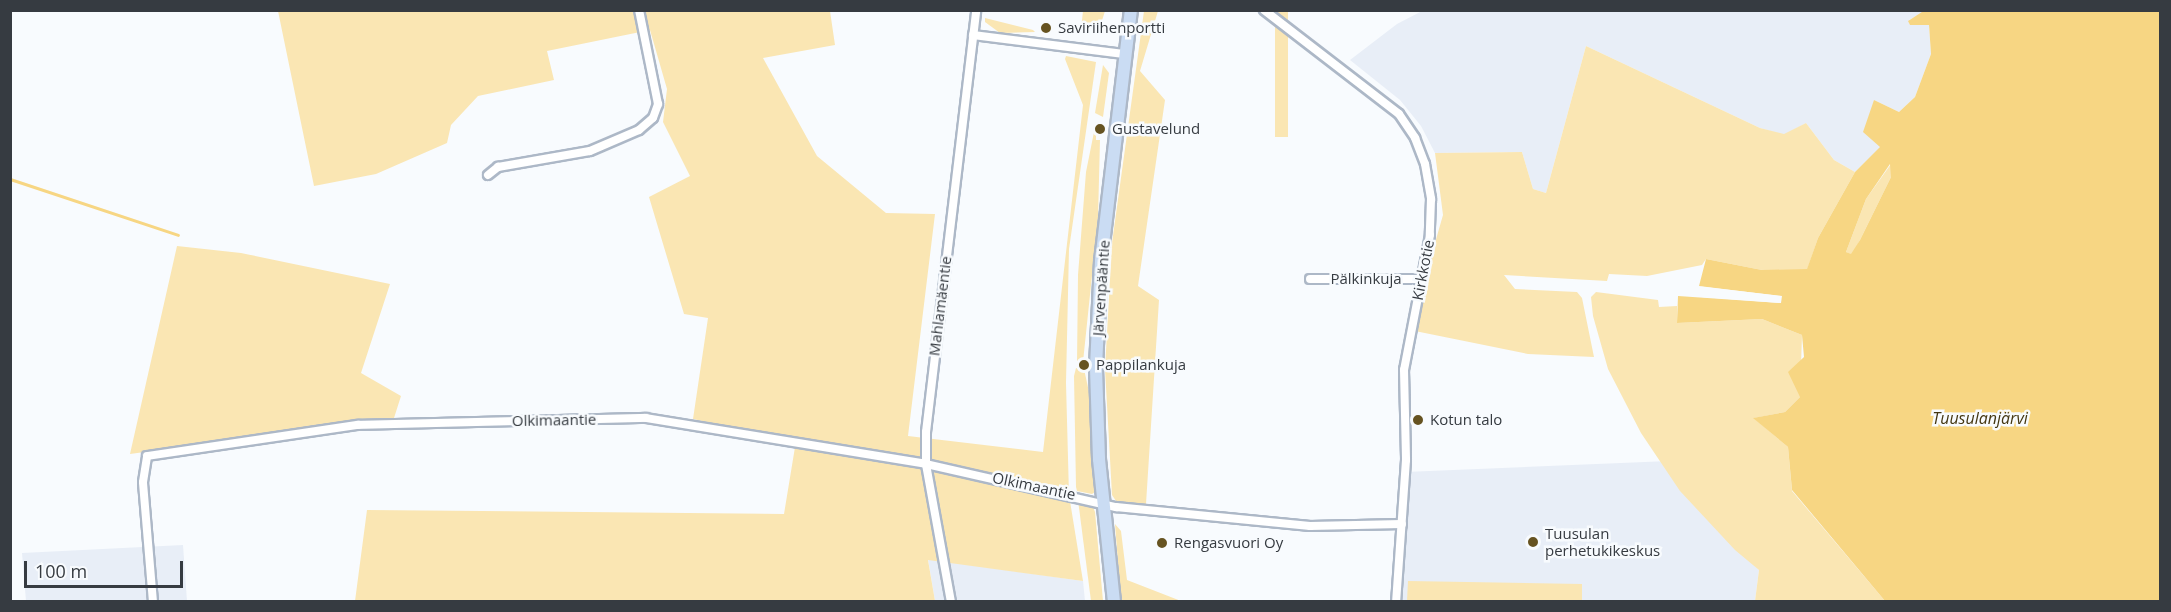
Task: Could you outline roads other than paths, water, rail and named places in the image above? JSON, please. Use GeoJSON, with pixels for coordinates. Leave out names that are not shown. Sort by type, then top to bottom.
{"type":"FeatureCollection","features":[{"type":"Feature","properties":{"kind":"main road","name":"Järvenpääntie"},"geometry":{"type":"LineString","coordinates":[[1114,602],[1103,503],[1096,367],[1101,261],[1131,10]]}},
{"type":"Feature","properties":{"kind":"street"},"geometry":{"type":"LineString","coordinates":[[488,175],[498,167],[590,151],[639,130],[653,118],[658,104],[639,10]]}},
{"type":"Feature","properties":{"kind":"street","name":"Mahlamäentie"},"geometry":{"type":"LineString","coordinates":[[951,602],[926,464],[930,382],[976,10]]}},
{"type":"Feature","properties":{"kind":"street","name":"Kirkkotie"},"geometry":{"type":"LineString","coordinates":[[1264,10],[1314,52],[1383,101],[1415,138],[1431,199],[1422,279],[1404,370],[1402,524],[1396,602]]}},
{"type":"Feature","properties":{"kind":"street"},"geometry":{"type":"LineString","coordinates":[[973,35],[1124,54]]}},
{"type":"Feature","properties":{"kind":"street","name":"Pälkinkuja"},"geometry":{"type":"LineString","coordinates":[[1310,279],[1422,279]]}},
{"type":"Feature","properties":{"kind":"street","name":"Olkimaantie"},"geometry":{"type":"LineString","coordinates":[[153,602],[143,482],[147,456],[358,425],[646,418],[926,464],[1103,503]]}},
{"type":"Feature","properties":{"kind":"street"},"geometry":{"type":"LineString","coordinates":[[1103,503],[1310,526],[1402,524]]}},
{"type":"Feature","properties":{"kind":"water","name":"Tuusulanjärvi"},"geometry":{"type":"Polygon","coordinates":[[[1925,10],[2160,11],[2160,601],[1885,601],[1792,490],[1788,447],[1753,418],[1785,412],[1800,397],[1788,372],[1804,357],[1802,335],[1762,319],[1677,323],[1678,296],[1781,303],[1781,296],[1699,286],[1706,259],[1762,270],[1807,269],[1818,238],[1855,172],[1880,147],[1863,132],[1874,100],[1899,112],[1915,97],[1931,54],[1929,25],[1910,25],[1908,21],[1925,10]],[[1890,164],[1866,199],[1846,252],[1851,254],[1860,240],[1891,177],[1890,164]]]}},
{"type":"Feature","properties":{"kind":"waterway"},"geometry":{"type":"LineString","coordinates":[[10,179],[178,235]]}},
{"type":"Feature","properties":{"kind":"place","name":"Saviriihenportti"},"geometry":{"type":"Point","coordinates":[1046,28]}},
{"type":"Feature","properties":{"kind":"place","name":"Gustavelund"},"geometry":{"type":"Point","coordinates":[1100,129]}},
{"type":"Feature","properties":{"kind":"place","name":"Pappilankuja"},"geometry":{"type":"Point","coordinates":[1084,365]}},
{"type":"Feature","properties":{"kind":"place","name":"Kotun talo"},"geometry":{"type":"Point","coordinates":[1418,420]}},
{"type":"Feature","properties":{"kind":"place","name":"Tuusulan perhetukikeskus"},"geometry":{"type":"Point","coordinates":[1533,542]}},
{"type":"Feature","properties":{"kind":"place","name":"Rengasvuori Oy"},"geometry":{"type":"Point","coordinates":[1162,543]}}]}
